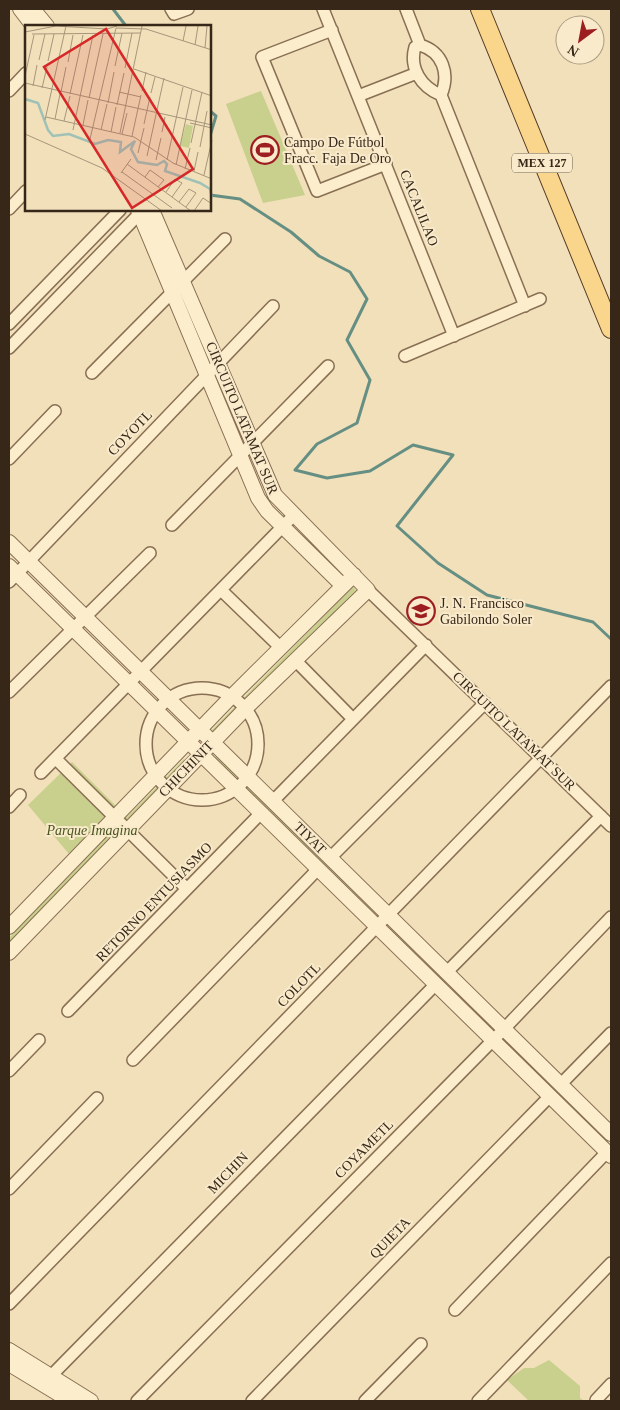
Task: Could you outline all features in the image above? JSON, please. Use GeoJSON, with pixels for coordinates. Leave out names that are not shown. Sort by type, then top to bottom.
{"type":"FeatureCollection","features":[{"type":"Feature","properties":{"kind":"main road","name":"MEX 127"},"geometry":{"type":"LineString","coordinates":[[480,9],[611,329]]}},
{"type":"Feature","properties":{"kind":"street"},"geometry":{"type":"LineString","coordinates":[[20,9],[32,25]]}},
{"type":"Feature","properties":{"kind":"street"},"geometry":{"type":"LineString","coordinates":[[33,9],[46,25]]}},
{"type":"Feature","properties":{"kind":"street"},"geometry":{"type":"LineString","coordinates":[[173,12],[188,9]]}},
{"type":"Feature","properties":{"kind":"street","name":"CACALILAO"},"geometry":{"type":"LineString","coordinates":[[323,9],[454,336]]}},
{"type":"Feature","properties":{"kind":"street"},"geometry":{"type":"LineString","coordinates":[[406,9],[420,44],[430,48],[439,56],[445,72],[445,84],[440,95]]}},
{"type":"Feature","properties":{"kind":"street"},"geometry":{"type":"LineString","coordinates":[[332,30],[262,57],[317,191],[386,164]]}},
{"type":"Feature","properties":{"kind":"street"},"geometry":{"type":"LineString","coordinates":[[420,44],[415,47],[412,57],[417,74],[429,90],[440,95],[525,306]]}},
{"type":"Feature","properties":{"kind":"street"},"geometry":{"type":"LineString","coordinates":[[9,91],[25,74]]}},
{"type":"Feature","properties":{"kind":"street"},"geometry":{"type":"LineString","coordinates":[[358,96],[417,74]]}},
{"type":"Feature","properties":{"kind":"street"},"geometry":{"type":"LineString","coordinates":[[9,209],[25,192]]}},
{"type":"Feature","properties":{"kind":"street"},"geometry":{"type":"LineString","coordinates":[[9,324],[119,211]]}},
{"type":"Feature","properties":{"kind":"street"},"geometry":{"type":"LineString","coordinates":[[9,348],[143,211]]}},
{"type":"Feature","properties":{"kind":"street","name":"CIRCUITO LATAMAT SUR"},"geometry":{"type":"LineString","coordinates":[[143,211],[183,281],[275,495],[293,516],[368,590],[611,826]]}},
{"type":"Feature","properties":{"kind":"street","name":"CIRCUITO LATAMAT SUR"},"geometry":{"type":"LineString","coordinates":[[143,211],[172,293],[208,374],[258,498],[267,511],[343,586]]}},
{"type":"Feature","properties":{"kind":"street"},"geometry":{"type":"LineString","coordinates":[[92,373],[225,239]]}},
{"type":"Feature","properties":{"kind":"street"},"geometry":{"type":"LineString","coordinates":[[405,356],[540,299]]}},
{"type":"Feature","properties":{"kind":"street","name":"COYOTL"},"geometry":{"type":"LineString","coordinates":[[11,574],[29,561],[273,306]]}},
{"type":"Feature","properties":{"kind":"street"},"geometry":{"type":"LineString","coordinates":[[172,525],[328,366]]}},
{"type":"Feature","properties":{"kind":"street"},"geometry":{"type":"LineString","coordinates":[[9,460],[55,411]]}},
{"type":"Feature","properties":{"kind":"street"},"geometry":{"type":"LineString","coordinates":[[42,773],[222,591],[293,516]]}},
{"type":"Feature","properties":{"kind":"street","name":"TIYAT"},"geometry":{"type":"LineString","coordinates":[[9,542],[611,1134]]}},
{"type":"Feature","properties":{"kind":"street"},"geometry":{"type":"LineString","coordinates":[[9,692],[150,554]]}},
{"type":"Feature","properties":{"kind":"street","name":"TIYAT"},"geometry":{"type":"LineString","coordinates":[[11,574],[129,684],[609,1154]]}},
{"type":"Feature","properties":{"kind":"street","name":"CHICHINIT"},"geometry":{"type":"LineString","coordinates":[[9,927],[280,647],[354,575]]}},
{"type":"Feature","properties":{"kind":"street","name":"CHICHINIT"},"geometry":{"type":"LineString","coordinates":[[9,953],[246,708],[368,590]]}},
{"type":"Feature","properties":{"kind":"street"},"geometry":{"type":"LineString","coordinates":[[222,591],[280,647]]}},
{"type":"Feature","properties":{"kind":"street"},"geometry":{"type":"LineString","coordinates":[[273,801],[426,645]]}},
{"type":"Feature","properties":{"kind":"street"},"geometry":{"type":"LineString","coordinates":[[296,661],[353,719]]}},
{"type":"Feature","properties":{"kind":"street","name":"COLOTL"},"geometry":{"type":"LineString","coordinates":[[9,1304],[611,686]]}},
{"type":"Feature","properties":{"kind":"street"},"geometry":{"type":"LineString","coordinates":[[212,688],[232,696],[246,708],[255,724],[258,741],[256,759],[248,776],[236,788],[219,797],[202,800],[184,796],[168,788],[156,775],[148,760],[146,743],[149,726],[156,711],[169,699],[190,689],[212,688]]}},
{"type":"Feature","properties":{"kind":"street"},"geometry":{"type":"LineString","coordinates":[[330,858],[485,703]]}},
{"type":"Feature","properties":{"kind":"street"},"geometry":{"type":"LineString","coordinates":[[56,759],[187,889]]}},
{"type":"Feature","properties":{"kind":"street"},"geometry":{"type":"LineString","coordinates":[[9,807],[20,795]]}},
{"type":"Feature","properties":{"kind":"street","name":"RETORNO ENTUSIASMO"},"geometry":{"type":"LineString","coordinates":[[68,1011],[261,813]]}},
{"type":"Feature","properties":{"kind":"street"},"geometry":{"type":"LineString","coordinates":[[447,972],[601,816]]}},
{"type":"Feature","properties":{"kind":"street"},"geometry":{"type":"LineString","coordinates":[[297,848],[309,837]]}},
{"type":"Feature","properties":{"kind":"street"},"geometry":{"type":"LineString","coordinates":[[133,1060],[318,869]]}},
{"type":"Feature","properties":{"kind":"street","name":"COYAMETL"},"geometry":{"type":"LineString","coordinates":[[136,1401],[504,1029],[611,917]]}},
{"type":"Feature","properties":{"kind":"street","name":"MICHIN"},"geometry":{"type":"LineString","coordinates":[[47,1380],[436,984]]}},
{"type":"Feature","properties":{"kind":"street"},"geometry":{"type":"LineString","coordinates":[[561,1084],[611,1033]]}},
{"type":"Feature","properties":{"kind":"street"},"geometry":{"type":"LineString","coordinates":[[9,1071],[39,1040]]}},
{"type":"Feature","properties":{"kind":"street","name":"QUIETA"},"geometry":{"type":"LineString","coordinates":[[252,1401],[550,1096]]}},
{"type":"Feature","properties":{"kind":"street"},"geometry":{"type":"LineString","coordinates":[[9,1189],[97,1098]]}},
{"type":"Feature","properties":{"kind":"street"},"geometry":{"type":"LineString","coordinates":[[576,1122],[588,1111]]}},
{"type":"Feature","properties":{"kind":"street"},"geometry":{"type":"LineString","coordinates":[[455,1310],[609,1154]]}},
{"type":"Feature","properties":{"kind":"street"},"geometry":{"type":"LineString","coordinates":[[478,1401],[611,1263]]}},
{"type":"Feature","properties":{"kind":"street"},"geometry":{"type":"LineString","coordinates":[[365,1401],[421,1344]]}},
{"type":"Feature","properties":{"kind":"street"},"geometry":{"type":"LineString","coordinates":[[9,1350],[70,1401]]}},
{"type":"Feature","properties":{"kind":"street"},"geometry":{"type":"LineString","coordinates":[[9,1364],[91,1401]]}},
{"type":"Feature","properties":{"kind":"street"},"geometry":{"type":"LineString","coordinates":[[596,1400],[611,1384]]}},
{"type":"Feature","properties":{"kind":"green space","name":"Campo De Fútbol Fracc. Faja De Oro"},"geometry":{"type":"Polygon","coordinates":[[[261,91],[305,195],[263,203],[226,104],[261,91]]]}},
{"type":"Feature","properties":{"kind":"green space"},"geometry":{"type":"Polygon","coordinates":[[[353,587],[356,590],[212,737],[208,734],[353,587]]]}},
{"type":"Feature","properties":{"kind":"green space"},"geometry":{"type":"Polygon","coordinates":[[[218,755],[379,913],[374,917],[214,760],[218,755]]]}},
{"type":"Feature","properties":{"kind":"green space","name":"Parque Imagina"},"geometry":{"type":"Polygon","coordinates":[[[184,759],[187,762],[130,821],[139,830],[89,877],[9,944],[9,938],[79,866],[28,805],[72,762],[127,817],[184,759]]]}},
{"type":"Feature","properties":{"kind":"green space"},"geometry":{"type":"Polygon","coordinates":[[[391,926],[494,1027],[490,1032],[387,931],[391,926]]]}},
{"type":"Feature","properties":{"kind":"green space"},"geometry":{"type":"Polygon","coordinates":[[[549,1360],[580,1386],[580,1398],[584,1401],[529,1401],[507,1380],[524,1368],[534,1368],[549,1360]]]}},
{"type":"Feature","properties":{"kind":"waterway"},"geometry":{"type":"LineString","coordinates":[[113,9],[125,25]]}},
{"type":"Feature","properties":{"kind":"waterway"},"geometry":{"type":"LineString","coordinates":[[211,112],[216,116],[211,133]]}},
{"type":"Feature","properties":{"kind":"waterway"},"geometry":{"type":"LineString","coordinates":[[211,195],[240,199],[291,232],[319,256],[350,272],[367,299],[347,340],[370,380],[357,423],[317,444],[295,470],[327,478],[370,471],[413,445],[453,455],[397,526],[438,563],[487,595],[593,622],[611,639]]}},
{"type":"Feature","properties":{"kind":"place","name":"Campo De Fútbol Fracc. Faja De Oro"},"geometry":{"type":"Point","coordinates":[265,150]}},
{"type":"Feature","properties":{"kind":"place","name":"J. N. Francisco Gabilondo Soler"},"geometry":{"type":"Point","coordinates":[421,611]}}]}
